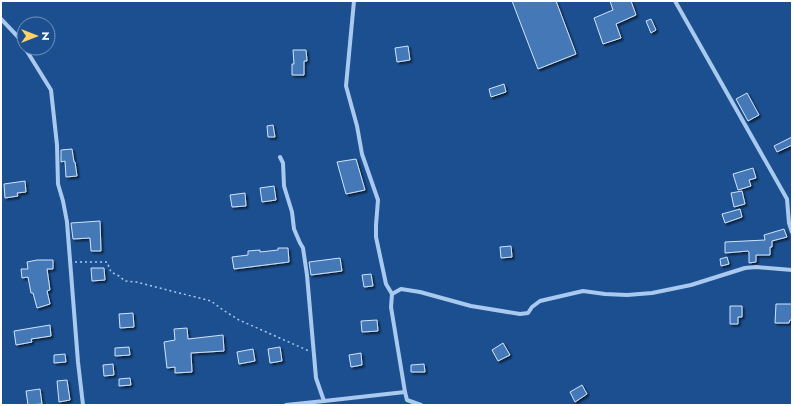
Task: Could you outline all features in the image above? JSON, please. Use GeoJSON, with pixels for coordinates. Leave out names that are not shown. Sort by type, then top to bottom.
{"type":"FeatureCollection","features":[{"type":"Feature","properties":{"kind":"street"},"geometry":{"type":"LineString","coordinates":[[354,1],[346,86],[357,126],[362,154],[378,200],[376,237],[386,284],[392,294],[391,307],[409,405]]}},
{"type":"Feature","properties":{"kind":"street"},"geometry":{"type":"LineString","coordinates":[[675,1],[787,199],[792,232]]}},
{"type":"Feature","properties":{"kind":"street"},"geometry":{"type":"LineString","coordinates":[[1,19],[16,36]]}},
{"type":"Feature","properties":{"kind":"street"},"geometry":{"type":"LineString","coordinates":[[30,56],[51,90],[57,153],[58,184],[67,222],[68,250],[71,261],[78,362],[83,405]]}},
{"type":"Feature","properties":{"kind":"street"},"geometry":{"type":"LineString","coordinates":[[280,157],[283,163],[284,186],[292,212],[294,229],[300,243],[304,248],[316,378],[324,401]]}},
{"type":"Feature","properties":{"kind":"street"},"geometry":{"type":"LineString","coordinates":[[392,294],[402,289],[420,292],[471,306],[520,314],[528,313],[532,307],[540,301],[583,291],[627,295],[652,293],[691,286],[745,268],[756,267],[792,270]]}},
{"type":"Feature","properties":{"kind":"street"},"geometry":{"type":"LineString","coordinates":[[286,405],[406,392]]}},
{"type":"Feature","properties":{"kind":"street"},"geometry":{"type":"LineString","coordinates":[[408,400],[421,405]]}},
{"type":"Feature","properties":{"kind":"path"},"geometry":{"type":"LineString","coordinates":[[71,261],[107,262],[111,272],[125,281],[136,282],[211,301],[239,320],[313,352]]}},
{"type":"Feature","properties":{"kind":"building"},"geometry":{"type":"Polygon","coordinates":[[[512,1],[556,1],[576,54],[538,69],[512,1]]]}},
{"type":"Feature","properties":{"kind":"building"},"geometry":{"type":"Polygon","coordinates":[[[610,1],[631,1],[636,15],[616,24],[621,38],[603,44],[594,18],[613,10],[610,1]]]}},
{"type":"Feature","properties":{"kind":"building"},"geometry":{"type":"Polygon","coordinates":[[[651,19],[656,30],[651,33],[646,21],[651,19]]]}},
{"type":"Feature","properties":{"kind":"building"},"geometry":{"type":"Polygon","coordinates":[[[408,46],[410,60],[397,62],[395,48],[408,46]]]}},
{"type":"Feature","properties":{"kind":"building"},"geometry":{"type":"Polygon","coordinates":[[[293,50],[306,50],[307,61],[304,61],[304,75],[292,75],[292,64],[294,64],[293,50]]]}},
{"type":"Feature","properties":{"kind":"building"},"geometry":{"type":"Polygon","coordinates":[[[504,84],[506,92],[491,97],[489,89],[504,84]]]}},
{"type":"Feature","properties":{"kind":"building"},"geometry":{"type":"Polygon","coordinates":[[[747,93],[759,115],[748,121],[736,99],[747,93]]]}},
{"type":"Feature","properties":{"kind":"building"},"geometry":{"type":"Polygon","coordinates":[[[273,125],[275,137],[268,137],[267,126],[273,125]]]}},
{"type":"Feature","properties":{"kind":"building"},"geometry":{"type":"Polygon","coordinates":[[[792,137],[792,145],[777,152],[774,146],[792,137]]]}},
{"type":"Feature","properties":{"kind":"building"},"geometry":{"type":"Polygon","coordinates":[[[72,149],[77,176],[66,177],[65,161],[61,162],[61,150],[72,149]]]}},
{"type":"Feature","properties":{"kind":"building"},"geometry":{"type":"Polygon","coordinates":[[[356,159],[365,190],[346,194],[337,162],[356,159]]]}},
{"type":"Feature","properties":{"kind":"building"},"geometry":{"type":"Polygon","coordinates":[[[753,168],[756,178],[749,180],[751,186],[738,190],[733,174],[753,168]]]}},
{"type":"Feature","properties":{"kind":"building"},"geometry":{"type":"Polygon","coordinates":[[[25,181],[26,192],[17,193],[18,196],[5,198],[4,184],[25,181]]]}},
{"type":"Feature","properties":{"kind":"building"},"geometry":{"type":"Polygon","coordinates":[[[274,186],[276,200],[262,202],[260,188],[274,186]]]}},
{"type":"Feature","properties":{"kind":"building"},"geometry":{"type":"Polygon","coordinates":[[[742,191],[745,204],[734,207],[731,193],[742,191]]]}},
{"type":"Feature","properties":{"kind":"building"},"geometry":{"type":"Polygon","coordinates":[[[245,193],[246,206],[232,207],[230,195],[245,193]]]}},
{"type":"Feature","properties":{"kind":"building"},"geometry":{"type":"Polygon","coordinates":[[[740,209],[742,217],[725,223],[722,214],[740,209]]]}},
{"type":"Feature","properties":{"kind":"building"},"geometry":{"type":"Polygon","coordinates":[[[100,221],[101,251],[91,251],[90,238],[73,239],[71,223],[100,221]]]}},
{"type":"Feature","properties":{"kind":"building"},"geometry":{"type":"Polygon","coordinates":[[[784,229],[787,237],[772,241],[770,255],[756,255],[756,262],[749,263],[748,251],[725,253],[725,242],[765,240],[764,235],[784,229]]]}},
{"type":"Feature","properties":{"kind":"building"},"geometry":{"type":"Polygon","coordinates":[[[511,246],[512,257],[501,258],[500,247],[511,246]]]}},
{"type":"Feature","properties":{"kind":"building"},"geometry":{"type":"Polygon","coordinates":[[[278,248],[288,248],[289,262],[234,269],[232,257],[248,255],[248,251],[260,250],[260,252],[278,250],[278,248]]]}},
{"type":"Feature","properties":{"kind":"building"},"geometry":{"type":"Polygon","coordinates":[[[727,257],[729,264],[721,266],[720,259],[727,257]]]}},
{"type":"Feature","properties":{"kind":"building"},"geometry":{"type":"Polygon","coordinates":[[[340,258],[342,271],[311,275],[309,262],[340,258]]]}},
{"type":"Feature","properties":{"kind":"building"},"geometry":{"type":"Polygon","coordinates":[[[37,260],[53,260],[53,269],[47,269],[50,290],[47,291],[50,304],[37,308],[33,293],[31,293],[28,277],[22,278],[21,269],[28,269],[27,262],[37,260]]]}},
{"type":"Feature","properties":{"kind":"building"},"geometry":{"type":"Polygon","coordinates":[[[91,268],[104,268],[105,280],[92,281],[91,268]]]}},
{"type":"Feature","properties":{"kind":"building"},"geometry":{"type":"Polygon","coordinates":[[[371,274],[373,286],[364,287],[362,275],[371,274]]]}},
{"type":"Feature","properties":{"kind":"building"},"geometry":{"type":"Polygon","coordinates":[[[776,304],[792,304],[792,320],[790,320],[789,323],[775,323],[776,304]]]}},
{"type":"Feature","properties":{"kind":"building"},"geometry":{"type":"Polygon","coordinates":[[[730,306],[742,306],[742,317],[738,317],[738,324],[730,324],[730,306]]]}},
{"type":"Feature","properties":{"kind":"building"},"geometry":{"type":"Polygon","coordinates":[[[133,313],[134,327],[120,328],[119,314],[133,313]]]}},
{"type":"Feature","properties":{"kind":"building"},"geometry":{"type":"Polygon","coordinates":[[[377,320],[378,331],[362,332],[361,321],[377,320]]]}},
{"type":"Feature","properties":{"kind":"building"},"geometry":{"type":"Polygon","coordinates":[[[50,325],[51,336],[31,339],[32,342],[16,345],[14,331],[50,325]]]}},
{"type":"Feature","properties":{"kind":"building"},"geometry":{"type":"Polygon","coordinates":[[[187,328],[188,339],[223,335],[224,351],[191,353],[192,372],[175,373],[175,367],[167,368],[164,342],[175,340],[174,329],[187,328]]]}},
{"type":"Feature","properties":{"kind":"building"},"geometry":{"type":"Polygon","coordinates":[[[503,343],[510,355],[498,361],[492,350],[503,343]]]}},
{"type":"Feature","properties":{"kind":"building"},"geometry":{"type":"Polygon","coordinates":[[[129,347],[130,355],[115,356],[115,348],[129,347]]]}},
{"type":"Feature","properties":{"kind":"building"},"geometry":{"type":"Polygon","coordinates":[[[280,347],[282,361],[270,363],[268,349],[280,347]]]}},
{"type":"Feature","properties":{"kind":"building"},"geometry":{"type":"Polygon","coordinates":[[[253,349],[255,361],[239,364],[237,352],[253,349]]]}},
{"type":"Feature","properties":{"kind":"building"},"geometry":{"type":"Polygon","coordinates":[[[361,353],[362,365],[351,367],[349,355],[361,353]]]}},
{"type":"Feature","properties":{"kind":"building"},"geometry":{"type":"Polygon","coordinates":[[[65,354],[66,362],[54,363],[54,355],[65,354]]]}},
{"type":"Feature","properties":{"kind":"building"},"geometry":{"type":"Polygon","coordinates":[[[113,364],[114,375],[104,376],[103,365],[113,364]]]}},
{"type":"Feature","properties":{"kind":"building"},"geometry":{"type":"Polygon","coordinates":[[[424,364],[425,372],[411,372],[411,365],[424,364]]]}},
{"type":"Feature","properties":{"kind":"building"},"geometry":{"type":"Polygon","coordinates":[[[130,378],[131,385],[119,386],[119,379],[130,378]]]}},
{"type":"Feature","properties":{"kind":"building"},"geometry":{"type":"Polygon","coordinates":[[[67,380],[70,400],[59,402],[57,381],[67,380]]]}},
{"type":"Feature","properties":{"kind":"building"},"geometry":{"type":"Polygon","coordinates":[[[582,385],[587,394],[575,402],[570,392],[582,385]]]}},
{"type":"Feature","properties":{"kind":"building"},"geometry":{"type":"Polygon","coordinates":[[[40,389],[42,404],[28,405],[26,391],[40,389]]]}}]}
